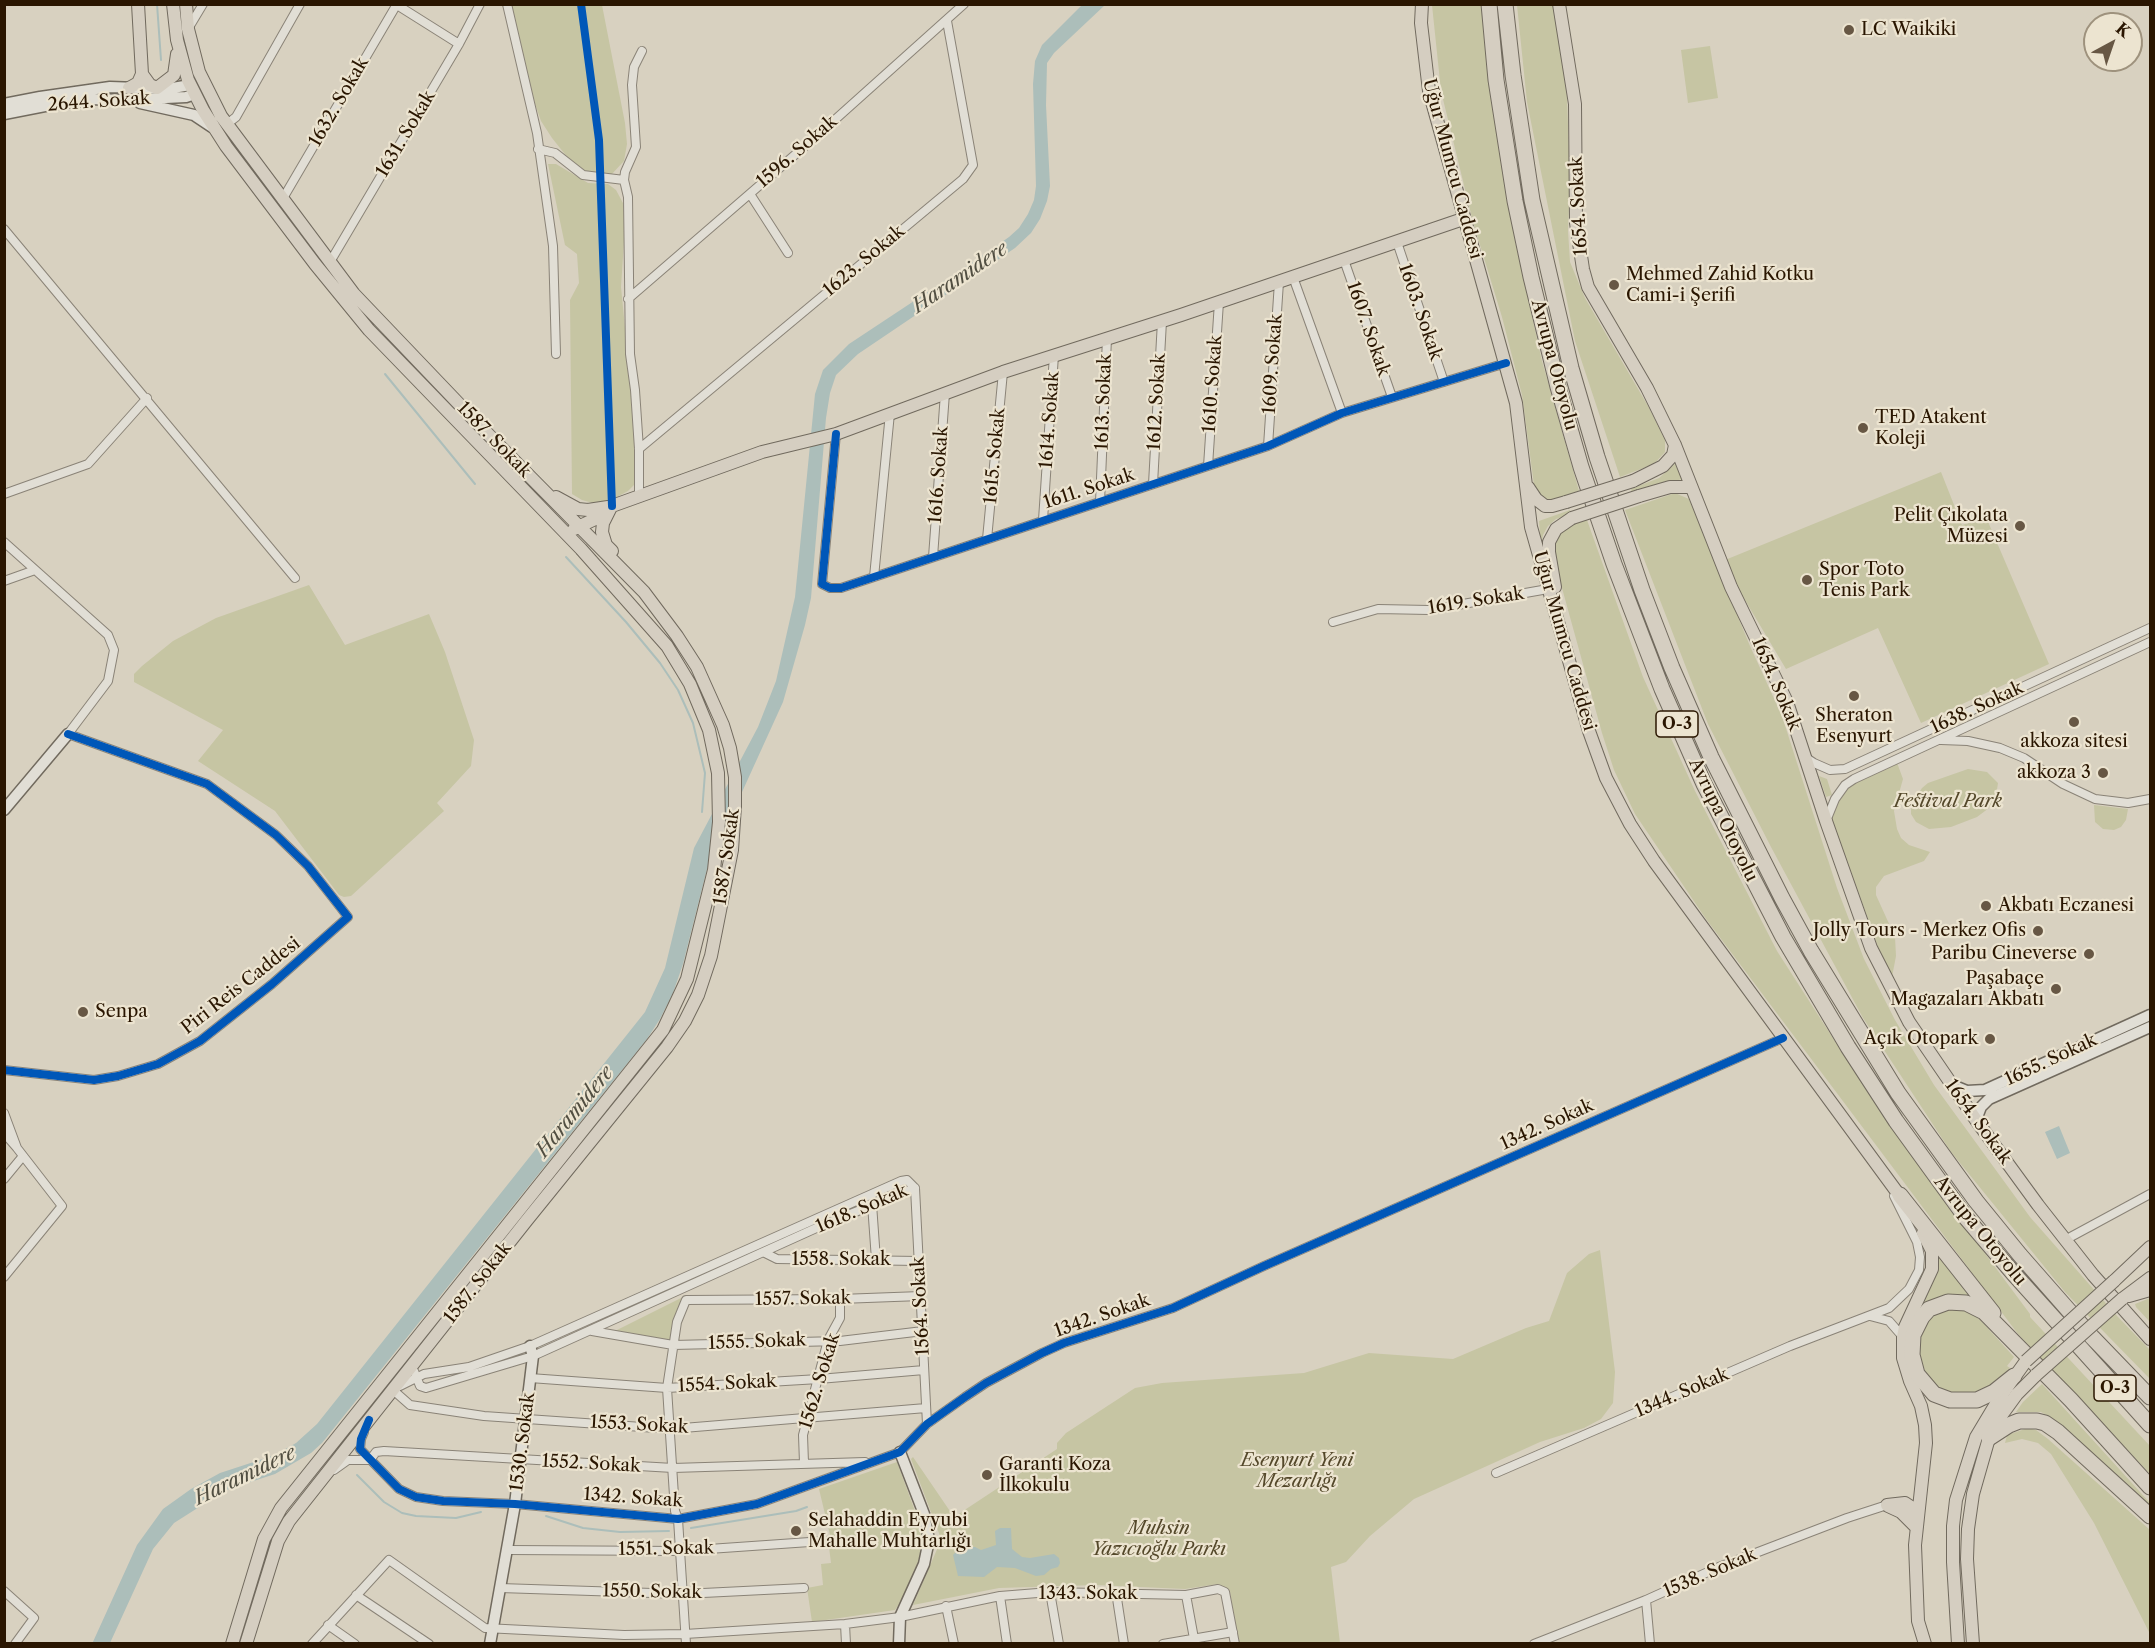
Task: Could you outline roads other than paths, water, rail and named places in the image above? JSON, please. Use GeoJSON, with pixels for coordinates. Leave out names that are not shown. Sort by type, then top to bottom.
{"type":"FeatureCollection","features":[{"type":"Feature","properties":{"kind":"highway","name":"Avrupa Otoyolu"},"geometry":{"type":"LineString","coordinates":[[1489,4],[1496,80],[1515,201],[1558,387],[1581,467],[1614,564],[1662,689],[1704,784],[1789,948],[1843,1039],[1896,1121],[1967,1219],[2013,1274],[2151,1425]]}},
{"type":"Feature","properties":{"kind":"highway","name":"Avrupa Otoyolu"},"geometry":{"type":"LineString","coordinates":[[1505,4],[1532,200],[1571,368],[1597,457],[1642,590],[1672,668],[1711,757],[1761,858],[1811,951],[1904,1102],[1976,1201],[2020,1256],[2085,1329],[2151,1397]]}},
{"type":"Feature","properties":{"kind":"highway"},"geometry":{"type":"LineString","coordinates":[[1900,1195],[2023,1355]]}},
{"type":"Feature","properties":{"kind":"highway"},"geometry":{"type":"LineString","coordinates":[[2014,1376],[1994,1392],[1977,1400],[1959,1402],[1941,1398],[1925,1386],[1917,1374],[1912,1355],[1913,1335],[1922,1317],[1929,1309],[1957,1301],[1975,1306],[1984,1312],[2151,1487]]}},
{"type":"Feature","properties":{"kind":"highway"},"geometry":{"type":"LineString","coordinates":[[1989,1438],[2019,1421],[2044,1423],[2058,1432],[2151,1516]]}},
{"type":"Feature","properties":{"kind":"main road"},"geometry":{"type":"LineString","coordinates":[[127,94],[142,74],[138,4]]}},
{"type":"Feature","properties":{"kind":"main road","name":"1587. Sokak"},"geometry":{"type":"LineString","coordinates":[[173,4],[177,40],[216,131],[315,264],[369,330],[581,549],[667,646],[690,684],[709,730],[718,774],[719,822],[714,870],[687,979],[663,1030],[294,1491],[272,1522],[264,1539],[232,1644]]}},
{"type":"Feature","properties":{"kind":"main road","name":"1587. Sokak"},"geometry":{"type":"LineString","coordinates":[[186,4],[188,29],[199,88],[282,200],[365,306],[576,526],[644,592],[677,636],[697,668],[723,725],[735,777],[732,850],[711,956],[698,995],[685,1021],[667,1047],[534,1211],[414,1371],[393,1390],[289,1521],[278,1541],[246,1644]]}},
{"type":"Feature","properties":{"kind":"main road","name":"Uğur Mumcu Caddesi"},"geometry":{"type":"LineString","coordinates":[[1422,4],[1421,23],[1429,91],[1463,219],[1506,363],[1516,403],[1531,527],[1589,731],[1606,778],[1630,824],[1680,898],[1900,1195],[1929,1242],[1933,1260],[1928,1281],[1905,1327],[1903,1336]]}},
{"type":"Feature","properties":{"kind":"main road","name":"1654. Sokak"},"geometry":{"type":"LineString","coordinates":[[1559,4],[1575,104],[1576,224],[1588,287],[1598,308],[1647,388],[1675,445],[1731,587],[1787,702],[1861,922],[1883,972],[1909,1022],[1950,1084],[2065,1240],[2123,1305]]}},
{"type":"Feature","properties":{"kind":"main road"},"geometry":{"type":"LineString","coordinates":[[142,74],[148,84],[155,89],[171,79],[177,61],[177,40]]}},
{"type":"Feature","properties":{"kind":"main road"},"geometry":{"type":"LineString","coordinates":[[539,486],[545,492],[579,509],[588,510],[612,506],[762,452],[836,434],[1003,372],[1463,219]]}},
{"type":"Feature","properties":{"kind":"main road"},"geometry":{"type":"LineString","coordinates":[[1525,480],[1534,497],[1543,505],[1552,506],[1633,481],[1664,466],[1673,455],[1675,445]]}},
{"type":"Feature","properties":{"kind":"main road"},"geometry":{"type":"LineString","coordinates":[[1561,627],[1549,547],[1556,529],[1572,518],[1639,496],[1670,487],[1690,487]]}},
{"type":"Feature","properties":{"kind":"main road"},"geometry":{"type":"LineString","coordinates":[[527,494],[539,501],[561,522],[576,526]]}},
{"type":"Feature","properties":{"kind":"main road"},"geometry":{"type":"LineString","coordinates":[[581,549],[574,539],[576,526],[588,515],[600,513],[612,506]]}},
{"type":"Feature","properties":{"kind":"main road"},"geometry":{"type":"LineString","coordinates":[[612,506],[603,523],[602,532],[606,545],[638,580],[644,592]]}},
{"type":"Feature","properties":{"kind":"main road"},"geometry":{"type":"LineString","coordinates":[[1956,1641],[1953,1562],[1956,1500],[1976,1437],[2014,1376],[2023,1355],[2148,1251]]}},
{"type":"Feature","properties":{"kind":"main road"},"geometry":{"type":"LineString","coordinates":[[1974,1644],[1967,1559],[1968,1529],[1973,1494],[1989,1438],[2008,1405],[2036,1375],[2123,1305],[2151,1278]]}},
{"type":"Feature","properties":{"kind":"main road"},"geometry":{"type":"LineString","coordinates":[[2123,1305],[2151,1290]]}},
{"type":"Feature","properties":{"kind":"main road"},"geometry":{"type":"LineString","coordinates":[[2123,1305],[2151,1334]]}},
{"type":"Feature","properties":{"kind":"main road"},"geometry":{"type":"LineString","coordinates":[[2123,1305],[2151,1339]]}},
{"type":"Feature","properties":{"kind":"main road"},"geometry":{"type":"LineString","coordinates":[[1903,1336],[1903,1358],[1921,1406],[1925,1425],[1926,1443],[1916,1527],[1915,1586],[1917,1621],[1924,1644]]}},
{"type":"Feature","properties":{"kind":"main road"},"geometry":{"type":"LineString","coordinates":[[1887,1505],[1905,1503],[1917,1512],[1920,1529],[1922,1602],[1928,1632],[1936,1644]]}},
{"type":"Feature","properties":{"kind":"main road"},"geometry":{"type":"LineString","coordinates":[[1887,1505],[1901,1512],[1916,1527]]}},
{"type":"Feature","properties":{"kind":"street"},"geometry":{"type":"LineString","coordinates":[[188,29],[203,4]]}},
{"type":"Feature","properties":{"kind":"street"},"geometry":{"type":"LineString","coordinates":[[227,124],[236,117],[300,4]]}},
{"type":"Feature","properties":{"kind":"street","name":"1631. Sokak"},"geometry":{"type":"LineString","coordinates":[[330,262],[459,44],[480,4]]}},
{"type":"Feature","properties":{"kind":"street"},"geometry":{"type":"LineString","coordinates":[[507,4],[537,133],[553,246],[556,354]]}},
{"type":"Feature","properties":{"kind":"street","name":"1596. Sokak"},"geometry":{"type":"LineString","coordinates":[[628,299],[964,4]]}},
{"type":"Feature","properties":{"kind":"street"},"geometry":{"type":"LineString","coordinates":[[397,5],[459,44]]}},
{"type":"Feature","properties":{"kind":"street","name":"1632. Sokak"},"geometry":{"type":"LineString","coordinates":[[282,200],[397,5]]}},
{"type":"Feature","properties":{"kind":"street","name":"1623. Sokak"},"geometry":{"type":"LineString","coordinates":[[639,449],[963,178],[973,165],[947,21]]}},
{"type":"Feature","properties":{"kind":"street"},"geometry":{"type":"LineString","coordinates":[[639,497],[639,449],[630,354],[628,197],[624,180],[636,147],[632,85],[634,67],[642,51]]}},
{"type":"Feature","properties":{"kind":"street","name":"2644. Sokak"},"geometry":{"type":"LineString","coordinates":[[4,104],[110,87],[127,94],[186,97],[199,88]]}},
{"type":"Feature","properties":{"kind":"street","name":"2644. Sokak"},"geometry":{"type":"LineString","coordinates":[[4,114],[155,89],[199,88]]}},
{"type":"Feature","properties":{"kind":"street"},"geometry":{"type":"LineString","coordinates":[[127,94],[194,115],[207,122],[216,131]]}},
{"type":"Feature","properties":{"kind":"street"},"geometry":{"type":"LineString","coordinates":[[538,149],[555,153],[583,175],[624,180]]}},
{"type":"Feature","properties":{"kind":"street"},"geometry":{"type":"LineString","coordinates":[[750,194],[788,253]]}},
{"type":"Feature","properties":{"kind":"street"},"geometry":{"type":"LineString","coordinates":[[4,229],[295,578]]}},
{"type":"Feature","properties":{"kind":"street","name":"1603. Sokak"},"geometry":{"type":"LineString","coordinates":[[1397,242],[1444,382]]}},
{"type":"Feature","properties":{"kind":"street","name":"1607. Sokak"},"geometry":{"type":"LineString","coordinates":[[1344,260],[1392,397]]}},
{"type":"Feature","properties":{"kind":"street"},"geometry":{"type":"LineString","coordinates":[[1293,277],[1342,413]]}},
{"type":"Feature","properties":{"kind":"street","name":"1609. Sokak"},"geometry":{"type":"LineString","coordinates":[[1268,446],[1279,282]]}},
{"type":"Feature","properties":{"kind":"street","name":"1610. Sokak"},"geometry":{"type":"LineString","coordinates":[[1208,466],[1219,302]]}},
{"type":"Feature","properties":{"kind":"street","name":"1612. Sokak"},"geometry":{"type":"LineString","coordinates":[[1153,484],[1162,321]]}},
{"type":"Feature","properties":{"kind":"street","name":"1613. Sokak"},"geometry":{"type":"LineString","coordinates":[[1100,502],[1107,338]]}},
{"type":"Feature","properties":{"kind":"street","name":"1614. Sokak"},"geometry":{"type":"LineString","coordinates":[[1043,520],[1054,355]]}},
{"type":"Feature","properties":{"kind":"street","name":"1611. Sokak"},"geometry":{"type":"LineString","coordinates":[[836,434],[822,584],[830,588],[841,588],[1268,446],[1342,413],[1506,363]]}},
{"type":"Feature","properties":{"kind":"street","name":"1615. Sokak"},"geometry":{"type":"LineString","coordinates":[[987,539],[1003,372]]}},
{"type":"Feature","properties":{"kind":"street","name":"1616. Sokak"},"geometry":{"type":"LineString","coordinates":[[933,557],[945,393]]}},
{"type":"Feature","properties":{"kind":"street"},"geometry":{"type":"LineString","coordinates":[[4,494],[88,464],[147,398]]}},
{"type":"Feature","properties":{"kind":"street"},"geometry":{"type":"LineString","coordinates":[[874,577],[890,413]]}},
{"type":"Feature","properties":{"kind":"street"},"geometry":{"type":"LineString","coordinates":[[4,542],[108,635],[114,650],[108,681],[68,734],[4,810]]}},
{"type":"Feature","properties":{"kind":"street"},"geometry":{"type":"LineString","coordinates":[[4,581],[35,570]]}},
{"type":"Feature","properties":{"kind":"street","name":"1619. Sokak"},"geometry":{"type":"LineString","coordinates":[[1332,622],[1378,609],[1429,610],[1548,589]]}},
{"type":"Feature","properties":{"kind":"street","name":"1638. Sokak"},"geometry":{"type":"LineString","coordinates":[[1804,755],[1814,763],[1830,770],[1845,770],[2151,628]]}},
{"type":"Feature","properties":{"kind":"street","name":"1638. Sokak"},"geometry":{"type":"LineString","coordinates":[[1826,821],[1835,799],[1850,782],[2151,642]]}},
{"type":"Feature","properties":{"kind":"street","name":"Piri Reis Caddesi"},"geometry":{"type":"LineString","coordinates":[[4,1070],[94,1080],[118,1076],[158,1064],[200,1041],[272,984],[348,917],[308,866],[276,835],[207,784],[68,734]]}},
{"type":"Feature","properties":{"kind":"street"},"geometry":{"type":"LineString","coordinates":[[1938,740],[1968,741],[2000,748],[2024,758],[2063,784],[2095,799],[2128,803],[2151,799]]}},
{"type":"Feature","properties":{"kind":"street","name":"1655. Sokak"},"geometry":{"type":"LineString","coordinates":[[1950,1084],[1967,1091],[1985,1090],[2151,1015]]}},
{"type":"Feature","properties":{"kind":"street","name":"1655. Sokak"},"geometry":{"type":"LineString","coordinates":[[1976,1120],[1981,1107],[1989,1099],[2151,1027]]}},
{"type":"Feature","properties":{"kind":"street","name":"1342. Sokak"},"geometry":{"type":"LineString","coordinates":[[369,1420],[361,1439],[360,1449],[399,1489],[416,1497],[678,1519],[757,1504],[900,1452],[927,1424],[986,1383],[1064,1343],[1173,1308],[1783,1038]]}},
{"type":"Feature","properties":{"kind":"street"},"geometry":{"type":"LineString","coordinates":[[4,1113],[17,1148]]}},
{"type":"Feature","properties":{"kind":"street"},"geometry":{"type":"LineString","coordinates":[[4,1133],[62,1206],[4,1277]]}},
{"type":"Feature","properties":{"kind":"street"},"geometry":{"type":"LineString","coordinates":[[4,1179],[23,1156]]}},
{"type":"Feature","properties":{"kind":"street","name":"1344. Sokak"},"geometry":{"type":"LineString","coordinates":[[1496,1473],[1790,1346],[1889,1308],[1909,1289],[1919,1270],[1920,1257],[1917,1242],[1884,1175]]}},
{"type":"Feature","properties":{"kind":"street","name":"1618. Sokak"},"geometry":{"type":"LineString","coordinates":[[414,1371],[420,1386],[426,1388],[532,1351],[901,1181],[907,1180],[915,1188],[872,1204],[559,1344],[532,1351],[469,1367],[414,1371]]}},
{"type":"Feature","properties":{"kind":"street","name":"1564. Sokak"},"geometry":{"type":"LineString","coordinates":[[915,1188],[927,1424]]}},
{"type":"Feature","properties":{"kind":"street"},"geometry":{"type":"LineString","coordinates":[[2065,1240],[2151,1194]]}},
{"type":"Feature","properties":{"kind":"street"},"geometry":{"type":"LineString","coordinates":[[872,1204],[876,1260]]}},
{"type":"Feature","properties":{"kind":"street","name":"1558. Sokak"},"geometry":{"type":"LineString","coordinates":[[765,1253],[777,1259],[919,1261]]}},
{"type":"Feature","properties":{"kind":"street","name":"1557. Sokak"},"geometry":{"type":"LineString","coordinates":[[673,1345],[676,1322],[686,1300],[921,1296]]}},
{"type":"Feature","properties":{"kind":"street","name":"1562. Sokak"},"geometry":{"type":"LineString","coordinates":[[804,1463],[803,1435],[828,1340],[840,1318],[840,1299]]}},
{"type":"Feature","properties":{"kind":"street"},"geometry":{"type":"LineString","coordinates":[[1869,1316],[1889,1321],[1903,1336]]}},
{"type":"Feature","properties":{"kind":"street","name":"1555. Sokak"},"geometry":{"type":"LineString","coordinates":[[592,1331],[673,1345],[840,1341],[922,1331]]}},
{"type":"Feature","properties":{"kind":"street"},"geometry":{"type":"LineString","coordinates":[[673,1345],[667,1388],[686,1644]]}},
{"type":"Feature","properties":{"kind":"street","name":"1530. Sokak"},"geometry":{"type":"LineString","coordinates":[[490,1644],[515,1504],[532,1351]]}},
{"type":"Feature","properties":{"kind":"street"},"geometry":{"type":"LineString","coordinates":[[405,1352],[414,1371]]}},
{"type":"Feature","properties":{"kind":"street","name":"1554. Sokak"},"geometry":{"type":"LineString","coordinates":[[530,1378],[667,1388],[924,1370]]}},
{"type":"Feature","properties":{"kind":"street"},"geometry":{"type":"LineString","coordinates":[[376,1388],[393,1390]]}},
{"type":"Feature","properties":{"kind":"street","name":"1553. Sokak"},"geometry":{"type":"LineString","coordinates":[[393,1390],[410,1405],[484,1416],[671,1429],[926,1408]]}},
{"type":"Feature","properties":{"kind":"street","name":"1552. Sokak"},"geometry":{"type":"LineString","coordinates":[[319,1482],[348,1460],[370,1460],[376,1452],[384,1451],[673,1468],[874,1461]]}},
{"type":"Feature","properties":{"kind":"street"},"geometry":{"type":"LineString","coordinates":[[898,1644],[900,1617],[924,1564],[929,1540],[924,1514],[900,1452]]}},
{"type":"Feature","properties":{"kind":"street","name":"1538. Sokak"},"geometry":{"type":"LineString","coordinates":[[1534,1644],[1646,1600],[1719,1567],[1887,1505]]}},
{"type":"Feature","properties":{"kind":"street","name":"1551. Sokak"},"geometry":{"type":"LineString","coordinates":[[508,1550],[680,1551],[824,1541]]}},
{"type":"Feature","properties":{"kind":"street"},"geometry":{"type":"LineString","coordinates":[[312,1644],[389,1560],[485,1628],[492,1629]]}},
{"type":"Feature","properties":{"kind":"street","name":"1550. Sokak"},"geometry":{"type":"LineString","coordinates":[[500,1588],[683,1594],[804,1588]]}},
{"type":"Feature","properties":{"kind":"street","name":"1343. Sokak"},"geometry":{"type":"LineString","coordinates":[[492,1629],[624,1635],[685,1634],[846,1624],[900,1617],[1000,1596],[1050,1592],[1186,1595],[1218,1588],[1225,1592],[1235,1644]]}},
{"type":"Feature","properties":{"kind":"street"},"geometry":{"type":"LineString","coordinates":[[4,1591],[34,1618],[15,1644]]}},
{"type":"Feature","properties":{"kind":"street"},"geometry":{"type":"LineString","coordinates":[[1050,1592],[1059,1644]]}},
{"type":"Feature","properties":{"kind":"street"},"geometry":{"type":"LineString","coordinates":[[1116,1592],[1124,1644]]}},
{"type":"Feature","properties":{"kind":"street"},"geometry":{"type":"LineString","coordinates":[[356,1595],[429,1644]]}},
{"type":"Feature","properties":{"kind":"street"},"geometry":{"type":"LineString","coordinates":[[1186,1595],[1194,1640]]}},
{"type":"Feature","properties":{"kind":"street"},"geometry":{"type":"LineString","coordinates":[[1000,1596],[1007,1644]]}},
{"type":"Feature","properties":{"kind":"street"},"geometry":{"type":"LineString","coordinates":[[1646,1600],[1650,1644]]}},
{"type":"Feature","properties":{"kind":"street"},"geometry":{"type":"LineString","coordinates":[[946,1606],[954,1644]]}},
{"type":"Feature","properties":{"kind":"street"},"geometry":{"type":"LineString","coordinates":[[846,1624],[846,1644]]}},
{"type":"Feature","properties":{"kind":"street"},"geometry":{"type":"LineString","coordinates":[[328,1625],[355,1644]]}},
{"type":"Feature","properties":{"kind":"street"},"geometry":{"type":"LineString","coordinates":[[1163,1644],[1233,1632]]}},
{"type":"Feature","properties":{"kind":"water","name":"Haramidere"},"geometry":{"type":"Polygon","coordinates":[[[1082,5],[1105,5],[1054,53],[1047,63],[1046,105],[1050,186],[1040,219],[1031,233],[1015,248],[858,354],[836,375],[826,418],[811,598],[805,625],[783,702],[707,869],[683,964],[673,993],[660,1019],[647,1039],[322,1443],[311,1453],[275,1474],[226,1490],[174,1523],[153,1549],[110,1643],[92,1644],[137,1545],[163,1509],[191,1489],[220,1473],[275,1455],[296,1443],[317,1424],[645,1012],[665,968],[694,848],[758,727],[776,681],[795,597],[815,394],[823,370],[849,344],[982,256],[1019,228],[1034,200],[1036,186],[1033,84],[1035,61],[1042,45],[1082,5]]]}},
{"type":"Feature","properties":{"kind":"water"},"geometry":{"type":"Polygon","coordinates":[[[2059,1126],[2070,1153],[2057,1159],[2045,1132],[2059,1126]]]}},
{"type":"Feature","properties":{"kind":"water"},"geometry":{"type":"Polygon","coordinates":[[[1000,1528],[1011,1528],[1012,1549],[1022,1557],[1054,1554],[1059,1558],[1058,1567],[1044,1575],[1036,1576],[1015,1568],[997,1567],[984,1577],[958,1576],[953,1555],[961,1547],[975,1547],[981,1550],[996,1545],[995,1531],[1000,1528]]]}},
{"type":"Feature","properties":{"kind":"waterway"},"geometry":{"type":"LineString","coordinates":[[157,4],[161,60]]}},
{"type":"Feature","properties":{"kind":"waterway"},"geometry":{"type":"LineString","coordinates":[[385,374],[475,484]]}},
{"type":"Feature","properties":{"kind":"waterway"},"geometry":{"type":"LineString","coordinates":[[566,557],[626,622],[660,663],[678,690],[693,723],[705,773],[702,812]]}},
{"type":"Feature","properties":{"kind":"waterway"},"geometry":{"type":"LineString","coordinates":[[357,1475],[384,1502],[402,1513],[456,1518],[481,1512]]}},
{"type":"Feature","properties":{"kind":"waterway"},"geometry":{"type":"LineString","coordinates":[[691,1528],[796,1511],[807,1507]]}},
{"type":"Feature","properties":{"kind":"waterway"},"geometry":{"type":"LineString","coordinates":[[546,1516],[583,1528],[620,1532],[669,1531]]}},
{"type":"Feature","properties":{"kind":"place","name":"LC Waikiki"},"geometry":{"type":"Point","coordinates":[1849,30]}},
{"type":"Feature","properties":{"kind":"place","name":"Mehmed Zahid Kotku Cami-i Şerifi"},"geometry":{"type":"Point","coordinates":[1614,285]}},
{"type":"Feature","properties":{"kind":"place","name":"TED Atakent Koleji"},"geometry":{"type":"Point","coordinates":[1863,428]}},
{"type":"Feature","properties":{"kind":"place","name":"Pelit Çıkolata Müzesi"},"geometry":{"type":"Point","coordinates":[2020,526]}},
{"type":"Feature","properties":{"kind":"place","name":"Spor Toto Tenis Park"},"geometry":{"type":"Point","coordinates":[1807,580]}},
{"type":"Feature","properties":{"kind":"place","name":"Sheraton Esenyurt"},"geometry":{"type":"Point","coordinates":[1854,696]}},
{"type":"Feature","properties":{"kind":"place","name":"akkoza sitesi"},"geometry":{"type":"Point","coordinates":[2074,722]}},
{"type":"Feature","properties":{"kind":"place","name":"akkoza 3"},"geometry":{"type":"Point","coordinates":[2103,773]}},
{"type":"Feature","properties":{"kind":"place","name":"Akbatı Eczanesi"},"geometry":{"type":"Point","coordinates":[1986,906]}},
{"type":"Feature","properties":{"kind":"place","name":"Jolly Tours - Merkez Ofis"},"geometry":{"type":"Point","coordinates":[2038,931]}},
{"type":"Feature","properties":{"kind":"place","name":"Paribu Cineverse"},"geometry":{"type":"Point","coordinates":[2089,954]}},
{"type":"Feature","properties":{"kind":"place","name":"Paşabaçe Magazaları Akbatı"},"geometry":{"type":"Point","coordinates":[2056,989]}},
{"type":"Feature","properties":{"kind":"place","name":"Senpa"},"geometry":{"type":"Point","coordinates":[83,1012]}},
{"type":"Feature","properties":{"kind":"place","name":"Açık Otopark"},"geometry":{"type":"Point","coordinates":[1990,1039]}},
{"type":"Feature","properties":{"kind":"place","name":"Garanti Koza İlkokulu"},"geometry":{"type":"Point","coordinates":[987,1475]}},
{"type":"Feature","properties":{"kind":"place","name":"Selahaddin Eyyubi Mahalle Muhtarlığı"},"geometry":{"type":"Point","coordinates":[796,1531]}},
{"type":"Feature","properties":{"kind":"park label","name":"Festival Park"},"geometry":{"type":"Point","coordinates":[1948,802]}},
{"type":"Feature","properties":{"kind":"park label","name":"Esenyurt Yeni Mezarlığı"},"geometry":{"type":"Point","coordinates":[1297,1471]}},
{"type":"Feature","properties":{"kind":"park label","name":"Muhsin Yazıcıoğlu Parkı"},"geometry":{"type":"Point","coordinates":[1159,1540]}}]}
